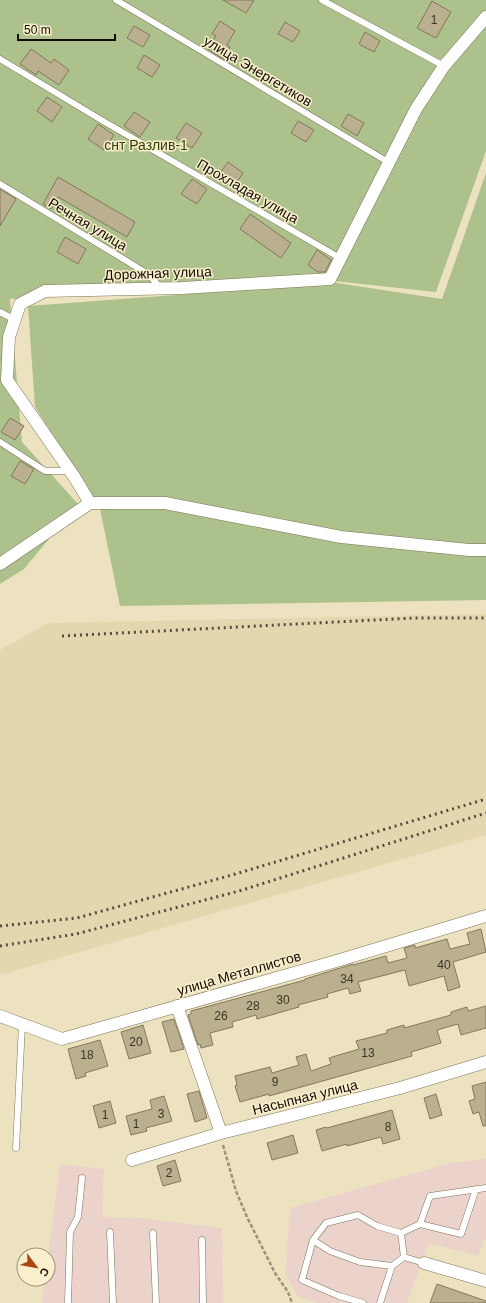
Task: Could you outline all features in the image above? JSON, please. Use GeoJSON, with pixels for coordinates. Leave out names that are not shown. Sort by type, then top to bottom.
{"type":"FeatureCollection","features":[{"type":"Feature","properties":{"kind":"street","name":"Дорожная улица"},"geometry":{"type":"LineString","coordinates":[[90,503],[70,471],[7,380],[9,337],[20,304],[45,291],[161,288],[330,279],[416,109],[444,66],[486,17]]}},
{"type":"Feature","properties":{"kind":"street"},"geometry":{"type":"LineString","coordinates":[[0,564],[90,503],[166,503],[341,538],[469,550],[486,550]]}},
{"type":"Feature","properties":{"kind":"street","name":"улица Металлистов"},"geometry":{"type":"LineString","coordinates":[[0,1016],[62,1038],[333,962],[486,916]]}},
{"type":"Feature","properties":{"kind":"street"},"geometry":{"type":"LineString","coordinates":[[177,1006],[221,1134]]}},
{"type":"Feature","properties":{"kind":"street","name":"Насыпная улица"},"geometry":{"type":"LineString","coordinates":[[132,1160],[221,1134],[400,1088],[486,1062]]}},
{"type":"Feature","properties":{"kind":"street"},"geometry":{"type":"LineString","coordinates":[[424,1263],[486,1281]]}},
{"type":"Feature","properties":{"kind":"lane","name":"улица Энергетиков"},"geometry":{"type":"LineString","coordinates":[[116,0],[388,162]]}},
{"type":"Feature","properties":{"kind":"lane"},"geometry":{"type":"LineString","coordinates":[[322,0],[444,66]]}},
{"type":"Feature","properties":{"kind":"lane","name":"Прохладая улица"},"geometry":{"type":"LineString","coordinates":[[0,59],[103,121],[340,258]]}},
{"type":"Feature","properties":{"kind":"lane","name":"Речная улица"},"geometry":{"type":"LineString","coordinates":[[0,184],[148,274],[161,288]]}},
{"type":"Feature","properties":{"kind":"lane"},"geometry":{"type":"LineString","coordinates":[[0,312],[14,320]]}},
{"type":"Feature","properties":{"kind":"lane"},"geometry":{"type":"LineString","coordinates":[[0,442],[45,470],[70,471]]}},
{"type":"Feature","properties":{"kind":"lane"},"geometry":{"type":"LineString","coordinates":[[16,1148],[22,1024]]}},
{"type":"Feature","properties":{"kind":"lane"},"geometry":{"type":"LineString","coordinates":[[68,1303],[70,1232],[78,1217],[82,1178]]}},
{"type":"Feature","properties":{"kind":"lane"},"geometry":{"type":"LineString","coordinates":[[420,1224],[430,1196],[486,1188]]}},
{"type":"Feature","properties":{"kind":"lane"},"geometry":{"type":"LineString","coordinates":[[363,1303],[339,1296],[302,1280],[313,1240],[326,1223],[358,1215],[377,1226],[401,1233],[420,1224],[461,1234],[476,1189]]}},
{"type":"Feature","properties":{"kind":"lane"},"geometry":{"type":"LineString","coordinates":[[110,1232],[113,1303]]}},
{"type":"Feature","properties":{"kind":"lane"},"geometry":{"type":"LineString","coordinates":[[153,1233],[156,1303]]}},
{"type":"Feature","properties":{"kind":"lane"},"geometry":{"type":"LineString","coordinates":[[401,1233],[404,1257]]}},
{"type":"Feature","properties":{"kind":"lane"},"geometry":{"type":"LineString","coordinates":[[202,1240],[203,1303]]}},
{"type":"Feature","properties":{"kind":"lane"},"geometry":{"type":"LineString","coordinates":[[313,1240],[330,1251],[360,1262],[392,1266]]}},
{"type":"Feature","properties":{"kind":"lane"},"geometry":{"type":"LineString","coordinates":[[404,1257],[424,1263]]}},
{"type":"Feature","properties":{"kind":"lane"},"geometry":{"type":"LineString","coordinates":[[380,1303],[392,1266],[404,1257]]}},
{"type":"Feature","properties":{"kind":"path"},"geometry":{"type":"LineString","coordinates":[[221,1134],[231,1176],[244,1210],[276,1273],[288,1292],[292,1303]]}},
{"type":"Feature","properties":{"kind":"shaded area"},"geometry":{"type":"Polygon","coordinates":[[[486,614],[486,835],[0,975],[0,650],[48,623],[486,614]]]}},
{"type":"Feature","properties":{"kind":"shaded area"},"geometry":{"type":"Polygon","coordinates":[[[486,1159],[486,1236],[478,1256],[429,1243],[407,1303],[318,1303],[299,1297],[285,1275],[290,1208],[451,1163],[486,1159]]]}},
{"type":"Feature","properties":{"kind":"shaded area"},"geometry":{"type":"Polygon","coordinates":[[[60,1164],[104,1169],[102,1217],[140,1218],[222,1228],[223,1303],[42,1303],[44,1287],[56,1287],[56,1247],[49,1247],[60,1164]]]}},
{"type":"Feature","properties":{"kind":"green space","name":"снт Разлив-1"},"geometry":{"type":"Polygon","coordinates":[[[0,0],[486,0],[486,151],[436,292],[334,281],[10,299],[22,442],[78,504],[24,569],[0,584],[0,0]]]}},
{"type":"Feature","properties":{"kind":"green space"},"geometry":{"type":"Polygon","coordinates":[[[486,173],[486,600],[120,606],[100,509],[35,407],[28,306],[337,283],[442,299],[486,173]]]}},
{"type":"Feature","properties":{"kind":"building"},"geometry":{"type":"Polygon","coordinates":[[[223,0],[254,0],[246,13],[223,0]]]}},
{"type":"Feature","properties":{"kind":"building"},"geometry":{"type":"Polygon","coordinates":[[[432,1],[451,12],[436,38],[417,28],[432,1]]]}},
{"type":"Feature","properties":{"kind":"building"},"geometry":{"type":"Polygon","coordinates":[[[220,21],[235,31],[227,45],[230,47],[223,59],[208,49],[216,36],[212,34],[220,21]]]}},
{"type":"Feature","properties":{"kind":"building"},"geometry":{"type":"Polygon","coordinates":[[[285,22],[300,31],[293,42],[278,34],[285,22]]]}},
{"type":"Feature","properties":{"kind":"building"},"geometry":{"type":"Polygon","coordinates":[[[134,26],[150,35],[143,47],[127,38],[134,26]]]}},
{"type":"Feature","properties":{"kind":"building"},"geometry":{"type":"Polygon","coordinates":[[[365,32],[380,41],[374,52],[359,44],[365,32]]]}},
{"type":"Feature","properties":{"kind":"building"},"geometry":{"type":"Polygon","coordinates":[[[31,49],[51,63],[54,59],[69,70],[59,85],[38,71],[36,75],[20,64],[31,49]]]}},
{"type":"Feature","properties":{"kind":"building"},"geometry":{"type":"Polygon","coordinates":[[[144,55],[160,65],[152,77],[137,68],[144,55]]]}},
{"type":"Feature","properties":{"kind":"building"},"geometry":{"type":"Polygon","coordinates":[[[47,97],[62,107],[52,122],[37,111],[47,97]]]}},
{"type":"Feature","properties":{"kind":"building"},"geometry":{"type":"Polygon","coordinates":[[[134,112],[150,122],[140,137],[124,126],[134,112]]]}},
{"type":"Feature","properties":{"kind":"building"},"geometry":{"type":"Polygon","coordinates":[[[348,114],[364,123],[357,136],[341,126],[348,114]]]}},
{"type":"Feature","properties":{"kind":"building"},"geometry":{"type":"Polygon","coordinates":[[[298,121],[314,130],[306,142],[291,133],[298,121]]]}},
{"type":"Feature","properties":{"kind":"building"},"geometry":{"type":"Polygon","coordinates":[[[186,123],[202,133],[192,148],[176,138],[186,123]]]}},
{"type":"Feature","properties":{"kind":"building"},"geometry":{"type":"Polygon","coordinates":[[[98,124],[114,135],[104,150],[88,139],[98,124]]]}},
{"type":"Feature","properties":{"kind":"building"},"geometry":{"type":"Polygon","coordinates":[[[228,162],[243,173],[233,188],[217,177],[228,162]]]}},
{"type":"Feature","properties":{"kind":"building"},"geometry":{"type":"Polygon","coordinates":[[[58,177],[135,222],[127,237],[58,197],[51,209],[43,204],[58,177]]]}},
{"type":"Feature","properties":{"kind":"building"},"geometry":{"type":"Polygon","coordinates":[[[192,179],[207,189],[197,204],[181,194],[192,179]]]}},
{"type":"Feature","properties":{"kind":"building"},"geometry":{"type":"Polygon","coordinates":[[[0,189],[16,199],[0,226],[0,189]]]}},
{"type":"Feature","properties":{"kind":"building"},"geometry":{"type":"Polygon","coordinates":[[[250,214],[291,243],[281,258],[240,229],[250,214]]]}},
{"type":"Feature","properties":{"kind":"building"},"geometry":{"type":"Polygon","coordinates":[[[65,237],[86,249],[78,264],[57,252],[65,237]]]}},
{"type":"Feature","properties":{"kind":"building"},"geometry":{"type":"Polygon","coordinates":[[[317,250],[331,260],[325,272],[318,272],[308,265],[317,250]]]}},
{"type":"Feature","properties":{"kind":"building"},"geometry":{"type":"Polygon","coordinates":[[[10,418],[24,426],[15,440],[1,432],[10,418]]]}},
{"type":"Feature","properties":{"kind":"building"},"geometry":{"type":"Polygon","coordinates":[[[20,461],[34,469],[25,484],[11,476],[20,461]]]}},
{"type":"Feature","properties":{"kind":"building"},"geometry":{"type":"Polygon","coordinates":[[[481,929],[486,952],[453,962],[460,987],[448,991],[444,976],[409,986],[405,970],[358,982],[361,991],[350,994],[348,988],[327,994],[328,997],[298,1005],[299,1007],[257,1019],[256,1015],[232,1022],[233,1027],[210,1033],[213,1045],[201,1048],[200,1044],[198,1045],[188,1015],[191,1014],[191,1011],[305,980],[353,964],[386,956],[388,963],[407,958],[404,948],[415,945],[415,948],[447,939],[450,949],[470,944],[467,933],[481,929]]]}},
{"type":"Feature","properties":{"kind":"building"},"geometry":{"type":"Polygon","coordinates":[[[486,1006],[486,1028],[461,1035],[458,1024],[437,1030],[441,1043],[411,1052],[412,1056],[269,1096],[269,1094],[240,1102],[235,1086],[237,1085],[235,1076],[270,1067],[272,1073],[299,1065],[296,1057],[306,1054],[311,1071],[331,1064],[329,1058],[359,1049],[356,1041],[387,1033],[387,1030],[404,1025],[404,1028],[451,1015],[451,1012],[467,1007],[468,1011],[486,1006]]]}},
{"type":"Feature","properties":{"kind":"building"},"geometry":{"type":"Polygon","coordinates":[[[174,1019],[184,1049],[171,1052],[162,1022],[174,1019]]]}},
{"type":"Feature","properties":{"kind":"building"},"geometry":{"type":"Polygon","coordinates":[[[143,1025],[151,1053],[129,1059],[121,1032],[143,1025]]]}},
{"type":"Feature","properties":{"kind":"building"},"geometry":{"type":"Polygon","coordinates":[[[100,1040],[108,1066],[85,1073],[86,1076],[76,1079],[68,1049],[100,1040]]]}},
{"type":"Feature","properties":{"kind":"building"},"geometry":{"type":"Polygon","coordinates":[[[486,1082],[486,1126],[483,1126],[479,1112],[473,1114],[469,1101],[475,1099],[472,1086],[486,1082]]]}},
{"type":"Feature","properties":{"kind":"building"},"geometry":{"type":"Polygon","coordinates":[[[199,1091],[207,1118],[195,1122],[187,1094],[199,1091]]]}},
{"type":"Feature","properties":{"kind":"building"},"geometry":{"type":"Polygon","coordinates":[[[436,1094],[442,1115],[430,1119],[424,1098],[436,1094]]]}},
{"type":"Feature","properties":{"kind":"building"},"geometry":{"type":"Polygon","coordinates":[[[164,1096],[172,1121],[146,1128],[147,1131],[131,1135],[126,1116],[152,1109],[150,1100],[164,1096]]]}},
{"type":"Feature","properties":{"kind":"building"},"geometry":{"type":"Polygon","coordinates":[[[110,1101],[116,1123],[99,1128],[93,1106],[110,1101]]]}},
{"type":"Feature","properties":{"kind":"building"},"geometry":{"type":"Polygon","coordinates":[[[392,1110],[400,1139],[383,1144],[381,1137],[322,1151],[316,1130],[392,1110]]]}},
{"type":"Feature","properties":{"kind":"building"},"geometry":{"type":"Polygon","coordinates":[[[293,1135],[298,1153],[272,1160],[267,1143],[293,1135]]]}},
{"type":"Feature","properties":{"kind":"building"},"geometry":{"type":"Polygon","coordinates":[[[175,1160],[181,1181],[163,1186],[157,1166],[175,1160]]]}},
{"type":"Feature","properties":{"kind":"building"},"geometry":{"type":"Polygon","coordinates":[[[437,1284],[486,1301],[486,1303],[430,1303],[437,1284]]]}},
{"type":"Feature","properties":{"kind":"railway"},"geometry":{"type":"LineString","coordinates":[[62,636],[414,618],[486,618]]}},
{"type":"Feature","properties":{"kind":"railway"},"geometry":{"type":"LineString","coordinates":[[0,926],[77,918],[232,875],[486,799]]}},
{"type":"Feature","properties":{"kind":"railway"},"geometry":{"type":"LineString","coordinates":[[0,946],[76,934],[239,891],[486,813]]}}]}
